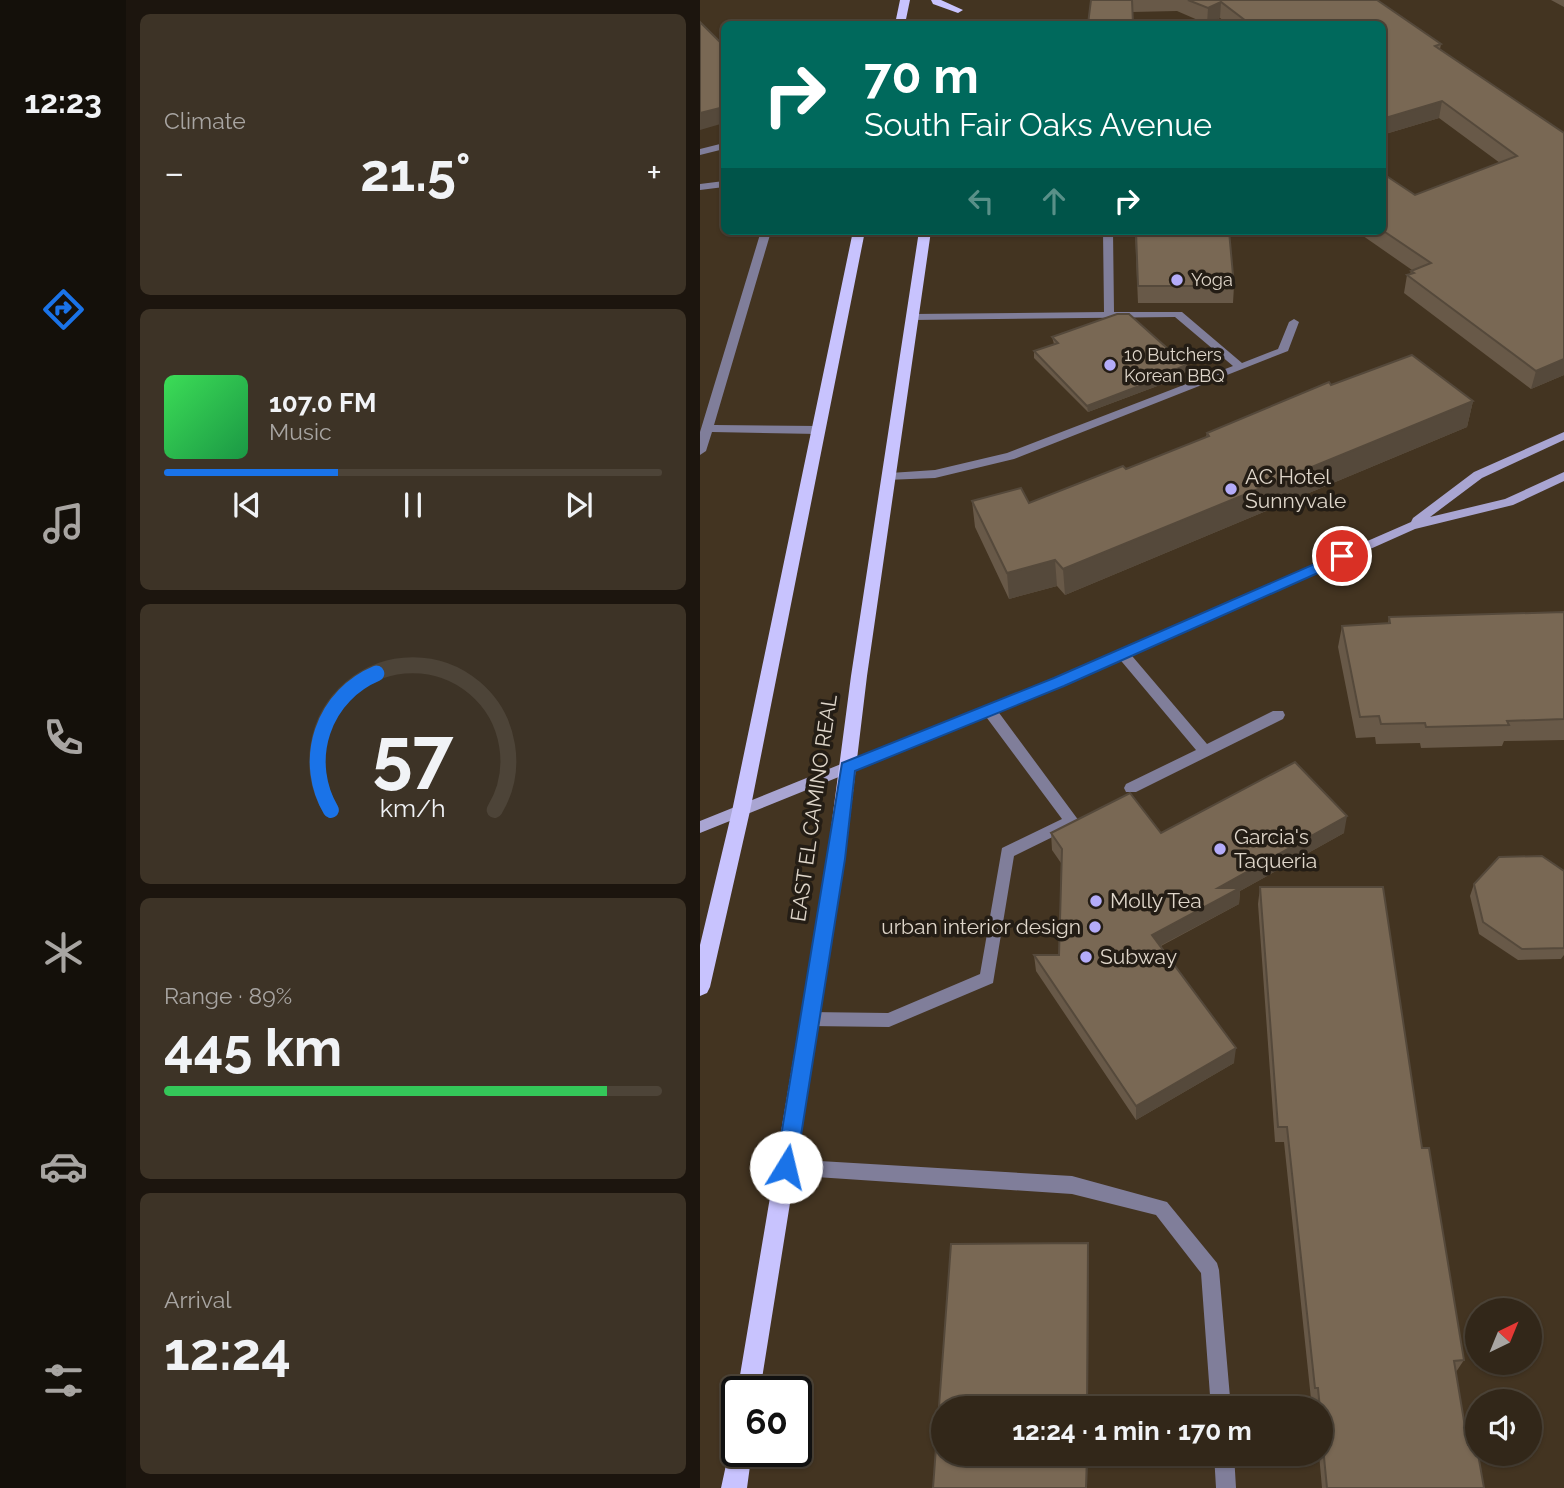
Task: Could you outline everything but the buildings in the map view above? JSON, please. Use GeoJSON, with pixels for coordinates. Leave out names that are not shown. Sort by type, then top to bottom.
{"type":"FeatureCollection","features":[{"type":"Feature","properties":{"kind":"main road"},"geometry":{"type":"LineString","coordinates":[[901,21],[905,0]]}},
{"type":"Feature","properties":{"kind":"main road"},"geometry":{"type":"LineString","coordinates":[[936,0],[959,5]]}},
{"type":"Feature","properties":{"kind":"main road"},"geometry":{"type":"LineString","coordinates":[[700,987],[741,811],[858,235]]}},
{"type":"Feature","properties":{"kind":"main road","name":"EAST EL CAMINO REAL"},"geometry":{"type":"LineString","coordinates":[[751,1376],[836,859],[859,676],[924,235]]}},
{"type":"Feature","properties":{"kind":"main road"},"geometry":{"type":"LineString","coordinates":[[1411,526],[1478,475],[1564,436]]}},
{"type":"Feature","properties":{"kind":"main road"},"geometry":{"type":"LineString","coordinates":[[700,827],[989,710],[1411,526],[1509,502],[1564,477]]}},
{"type":"Feature","properties":{"kind":"main road"},"geometry":{"type":"LineString","coordinates":[[734,1488],[737,1467]]}},
{"type":"Feature","properties":{"kind":"lane"},"geometry":{"type":"LineString","coordinates":[[700,152],[721,147]]}},
{"type":"Feature","properties":{"kind":"lane"},"geometry":{"type":"LineString","coordinates":[[700,187],[721,184]]}},
{"type":"Feature","properties":{"kind":"lane"},"geometry":{"type":"LineString","coordinates":[[700,451],[765,235]]}},
{"type":"Feature","properties":{"kind":"lane"},"geometry":{"type":"LineString","coordinates":[[1108,235],[1109,314]]}},
{"type":"Feature","properties":{"kind":"lane"},"geometry":{"type":"LineString","coordinates":[[912,317],[1178,314],[1240,367]]}},
{"type":"Feature","properties":{"kind":"lane"},"geometry":{"type":"LineString","coordinates":[[890,477],[935,474],[1010,456],[1283,351],[1294,322]]}},
{"type":"Feature","properties":{"kind":"lane"},"geometry":{"type":"LineString","coordinates":[[707,428],[818,430]]}},
{"type":"Feature","properties":{"kind":"lane"},"geometry":{"type":"LineString","coordinates":[[1122,653],[1205,751]]}},
{"type":"Feature","properties":{"kind":"lane"},"geometry":{"type":"LineString","coordinates":[[809,1019],[889,1020],[987,978],[1007,852],[1072,821],[989,710]]}},
{"type":"Feature","properties":{"kind":"lane"},"geometry":{"type":"LineString","coordinates":[[1131,788],[1278,716]]}},
{"type":"Feature","properties":{"kind":"lane"},"geometry":{"type":"LineString","coordinates":[[786,1167],[1072,1185],[1161,1208],[1210,1270],[1220,1396]]}},
{"type":"Feature","properties":{"kind":"lane"},"geometry":{"type":"LineString","coordinates":[[1225,1466],[1226,1488]]}},
{"type":"Feature","properties":{"kind":"place","name":"Yoga"},"geometry":{"type":"Point","coordinates":[1177,280]}},
{"type":"Feature","properties":{"kind":"place","name":"10 Butchers Korean BBQ"},"geometry":{"type":"Point","coordinates":[1110,365]}},
{"type":"Feature","properties":{"kind":"place","name":"AC Hotel Sunnyvale"},"geometry":{"type":"Point","coordinates":[1231,489]}},
{"type":"Feature","properties":{"kind":"place","name":"Garcia's Taqueria"},"geometry":{"type":"Point","coordinates":[1220,849]}},
{"type":"Feature","properties":{"kind":"place","name":"Molly Tea"},"geometry":{"type":"Point","coordinates":[1096,901]}},
{"type":"Feature","properties":{"kind":"place","name":"urban interior design"},"geometry":{"type":"Point","coordinates":[1095,927]}},
{"type":"Feature","properties":{"kind":"place","name":"Subway"},"geometry":{"type":"Point","coordinates":[1086,957]}},
{"type":"Feature","properties":{"kind":"route"},"geometry":{"type":"LineString","coordinates":[[786,1167],[836,859],[848,767],[1059,682],[1342,556]]}}]}
